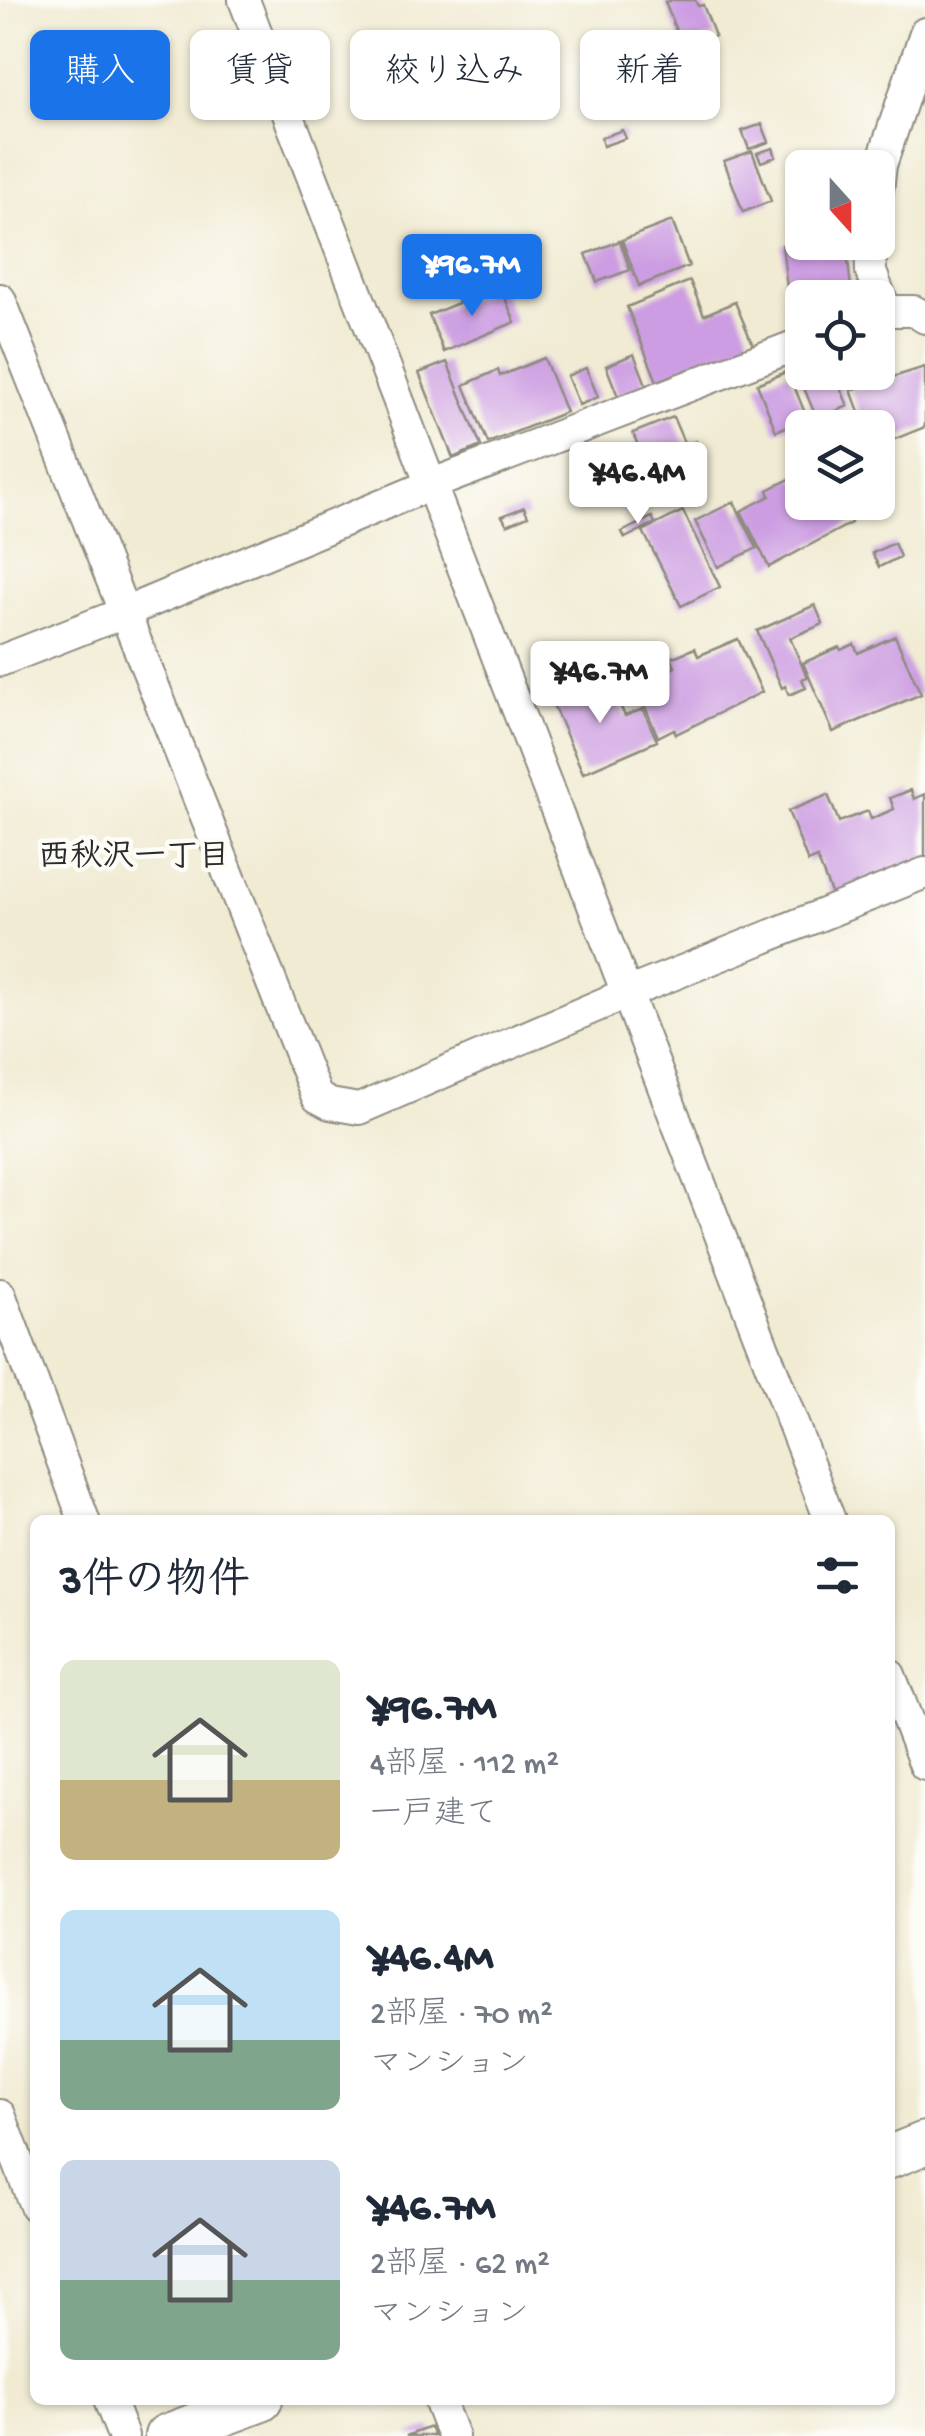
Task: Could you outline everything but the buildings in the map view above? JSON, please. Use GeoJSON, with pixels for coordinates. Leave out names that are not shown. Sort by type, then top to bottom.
{"type":"FeatureCollection","features":[{"type":"Feature","properties":{"kind":"street"},"geometry":{"type":"LineString","coordinates":[[244,0],[828,1515]]}},
{"type":"Feature","properties":{"kind":"street"},"geometry":{"type":"LineString","coordinates":[[886,150],[925,33]]}},
{"type":"Feature","properties":{"kind":"street"},"geometry":{"type":"LineString","coordinates":[[0,299],[316,1097],[330,1104],[360,1109],[625,994],[925,873]]}},
{"type":"Feature","properties":{"kind":"street"},"geometry":{"type":"LineString","coordinates":[[895,312],[914,311],[925,318]]}},
{"type":"Feature","properties":{"kind":"street"},"geometry":{"type":"LineString","coordinates":[[0,661],[430,484],[785,349]]}},
{"type":"Feature","properties":{"kind":"street"},"geometry":{"type":"LineString","coordinates":[[0,1294],[82,1515]]}},
{"type":"Feature","properties":{"kind":"street"},"geometry":{"type":"LineString","coordinates":[[895,1688],[925,1765]]}},
{"type":"Feature","properties":{"kind":"street"},"geometry":{"type":"LineString","coordinates":[[0,2115],[30,2193]]}},
{"type":"Feature","properties":{"kind":"street"},"geometry":{"type":"LineString","coordinates":[[895,2155],[925,2143]]}},
{"type":"Feature","properties":{"kind":"street"},"geometry":{"type":"LineString","coordinates":[[111,2405],[123,2436]]}},
{"type":"Feature","properties":{"kind":"street"},"geometry":{"type":"LineString","coordinates":[[166,2436],[248,2405]]}},
{"type":"Feature","properties":{"kind":"street"},"geometry":{"type":"LineString","coordinates":[[441,2405],[453,2436]]}},
{"type":"Feature","properties":{"kind":"district","name":"西秋沢一丁目"},"geometry":{"type":"Point","coordinates":[134,854]}}]}
